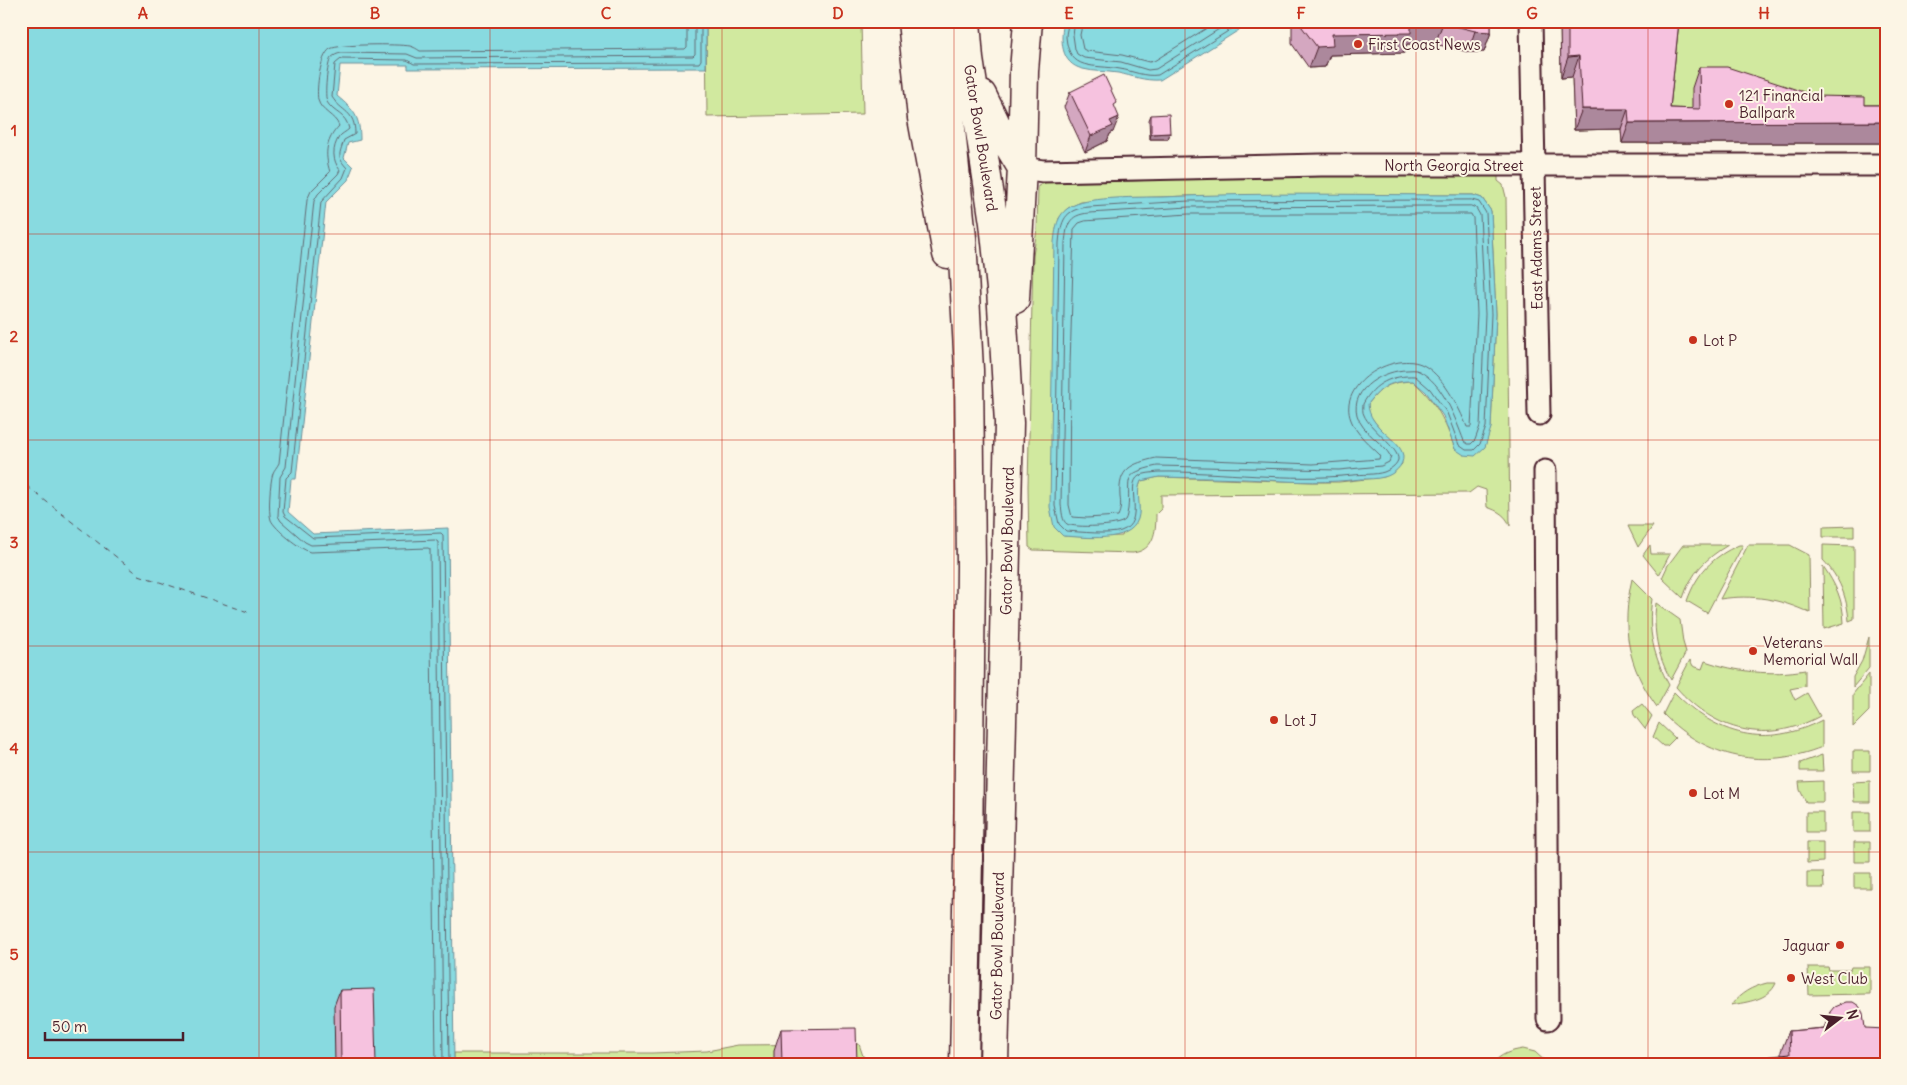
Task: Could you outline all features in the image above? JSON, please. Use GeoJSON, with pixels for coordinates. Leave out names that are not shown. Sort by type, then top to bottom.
{"type":"FeatureCollection","features":[{"type":"Feature","properties":{"kind":"main road"},"geometry":{"type":"LineString","coordinates":[[912,21],[915,63],[926,143],[969,370]]}},
{"type":"Feature","properties":{"kind":"main road","name":"Gator Bowl Boulevard"},"geometry":{"type":"LineString","coordinates":[[940,21],[962,238],[969,370],[971,576],[964,1064]]}},
{"type":"Feature","properties":{"kind":"main road","name":"Gator Bowl Boulevard"},"geometry":{"type":"LineString","coordinates":[[966,21],[969,59],[998,256],[1004,323],[1009,423],[994,1064]]}},
{"type":"Feature","properties":{"kind":"main road"},"geometry":{"type":"LineString","coordinates":[[1009,423],[1022,168],[1024,71],[1028,21]]}},
{"type":"Feature","properties":{"kind":"main road"},"geometry":{"type":"LineString","coordinates":[[969,59],[990,112],[1022,168]]}},
{"type":"Feature","properties":{"kind":"street","name":"East Adams Street"},"geometry":{"type":"LineString","coordinates":[[1532,21],[1539,414]]}},
{"type":"Feature","properties":{"kind":"street","name":"North Georgia Street"},"geometry":{"type":"LineString","coordinates":[[1022,168],[1043,171],[1321,165],[1886,165]]}},
{"type":"Feature","properties":{"kind":"street"},"geometry":{"type":"LineString","coordinates":[[1546,472],[1548,1018]]}},
{"type":"Feature","properties":{"kind":"green space"},"geometry":{"type":"Polygon","coordinates":[[[706,21],[861,21],[863,114],[707,117],[706,21]]]}},
{"type":"Feature","properties":{"kind":"green space","name":"121 Financial Ballpark"},"geometry":{"type":"Polygon","coordinates":[[[1560,21],[1886,21],[1886,143],[1622,143],[1621,129],[1574,130],[1572,77],[1561,78],[1560,21]]]}},
{"type":"Feature","properties":{"kind":"green space"},"geometry":{"type":"Polygon","coordinates":[[[1286,174],[1498,175],[1498,181],[1503,185],[1506,197],[1510,526],[1501,514],[1487,507],[1486,490],[1477,487],[1469,493],[1161,495],[1161,509],[1156,514],[1152,539],[1150,544],[1140,551],[1133,553],[1033,550],[1029,547],[1028,486],[1033,256],[1037,229],[1038,186],[1047,182],[1133,181],[1286,174]],[[1473,195],[1189,196],[1081,202],[1068,208],[1059,218],[1064,536],[1122,536],[1141,481],[1159,477],[1339,482],[1384,477],[1395,471],[1402,464],[1399,447],[1368,413],[1368,404],[1382,389],[1398,382],[1413,381],[1434,404],[1455,449],[1491,428],[1496,314],[1491,211],[1482,198],[1473,195]]]}},
{"type":"Feature","properties":{"kind":"green space"},"geometry":{"type":"Polygon","coordinates":[[[1628,526],[1653,526],[1638,547],[1628,526]]]}},
{"type":"Feature","properties":{"kind":"green space"},"geometry":{"type":"Polygon","coordinates":[[[1854,526],[1854,537],[1823,537],[1823,527],[1854,526]]]}},
{"type":"Feature","properties":{"kind":"green space"},"geometry":{"type":"Polygon","coordinates":[[[1650,545],[1651,554],[1670,554],[1659,575],[1643,555],[1650,545]]]}},
{"type":"Feature","properties":{"kind":"green space"},"geometry":{"type":"Polygon","coordinates":[[[1683,545],[1728,545],[1700,567],[1690,581],[1683,598],[1662,578],[1668,565],[1683,545]]]}},
{"type":"Feature","properties":{"kind":"green space"},"geometry":{"type":"Polygon","coordinates":[[[1739,545],[1743,545],[1707,613],[1687,601],[1696,582],[1707,567],[1721,555],[1739,545]]]}},
{"type":"Feature","properties":{"kind":"green space"},"geometry":{"type":"Polygon","coordinates":[[[1748,545],[1790,545],[1809,555],[1810,613],[1788,604],[1766,599],[1744,597],[1720,599],[1748,545]]]}},
{"type":"Feature","properties":{"kind":"green space"},"geometry":{"type":"Polygon","coordinates":[[[1823,545],[1854,546],[1854,619],[1849,621],[1842,588],[1823,560],[1823,545]]]}},
{"type":"Feature","properties":{"kind":"green space"},"geometry":{"type":"Polygon","coordinates":[[[1823,566],[1838,593],[1844,623],[1824,629],[1823,566]]]}},
{"type":"Feature","properties":{"kind":"green space"},"geometry":{"type":"Polygon","coordinates":[[[1632,579],[1652,599],[1650,622],[1653,644],[1659,664],[1669,685],[1657,707],[1639,677],[1629,646],[1627,614],[1632,579]]]}},
{"type":"Feature","properties":{"kind":"green space"},"geometry":{"type":"Polygon","coordinates":[[[1656,603],[1680,620],[1686,652],[1671,680],[1662,661],[1657,643],[1656,603]]]}},
{"type":"Feature","properties":{"kind":"green space"},"geometry":{"type":"Polygon","coordinates":[[[1869,637],[1869,668],[1853,687],[1853,677],[1862,661],[1869,637]]]}},
{"type":"Feature","properties":{"kind":"green space"},"geometry":{"type":"Polygon","coordinates":[[[1690,660],[1693,666],[1702,669],[1705,661],[1729,668],[1754,672],[1780,673],[1805,670],[1805,686],[1790,689],[1795,700],[1807,693],[1820,716],[1800,725],[1781,730],[1761,731],[1725,724],[1708,715],[1676,687],[1690,660]]]}},
{"type":"Feature","properties":{"kind":"green space"},"geometry":{"type":"Polygon","coordinates":[[[1869,674],[1869,711],[1853,727],[1853,694],[1869,674]]]}},
{"type":"Feature","properties":{"kind":"green space"},"geometry":{"type":"Polygon","coordinates":[[[1674,692],[1707,719],[1725,728],[1743,733],[1781,734],[1801,729],[1822,720],[1822,747],[1779,758],[1758,759],[1737,756],[1717,750],[1698,741],[1680,729],[1663,714],[1674,692]]]}},
{"type":"Feature","properties":{"kind":"green space"},"geometry":{"type":"Polygon","coordinates":[[[1642,704],[1652,716],[1645,729],[1633,711],[1642,704]]]}},
{"type":"Feature","properties":{"kind":"green space"},"geometry":{"type":"Polygon","coordinates":[[[1659,723],[1675,738],[1667,746],[1663,746],[1653,737],[1659,723]]]}},
{"type":"Feature","properties":{"kind":"green space"},"geometry":{"type":"Polygon","coordinates":[[[1853,751],[1870,751],[1870,771],[1853,771],[1853,751]]]}},
{"type":"Feature","properties":{"kind":"green space"},"geometry":{"type":"Polygon","coordinates":[[[1822,755],[1823,771],[1800,771],[1800,763],[1822,755]]]}},
{"type":"Feature","properties":{"kind":"green space"},"geometry":{"type":"Polygon","coordinates":[[[1823,781],[1823,802],[1806,802],[1800,790],[1799,782],[1823,781]]]}},
{"type":"Feature","properties":{"kind":"green space"},"geometry":{"type":"Polygon","coordinates":[[[1870,781],[1870,802],[1854,802],[1853,782],[1870,781]]]}},
{"type":"Feature","properties":{"kind":"green space"},"geometry":{"type":"Polygon","coordinates":[[[1806,812],[1823,812],[1823,832],[1806,832],[1806,812]]]}},
{"type":"Feature","properties":{"kind":"green space"},"geometry":{"type":"Polygon","coordinates":[[[1853,812],[1870,812],[1870,832],[1853,832],[1853,812]]]}},
{"type":"Feature","properties":{"kind":"green space"},"geometry":{"type":"Polygon","coordinates":[[[1807,842],[1823,842],[1823,862],[1807,863],[1807,842]]]}},
{"type":"Feature","properties":{"kind":"green space"},"geometry":{"type":"Polygon","coordinates":[[[1854,842],[1870,842],[1870,862],[1854,862],[1854,842]]]}},
{"type":"Feature","properties":{"kind":"green space"},"geometry":{"type":"Polygon","coordinates":[[[1807,872],[1823,872],[1824,888],[1807,888],[1807,872]]]}},
{"type":"Feature","properties":{"kind":"green space"},"geometry":{"type":"Polygon","coordinates":[[[1854,873],[1870,873],[1870,888],[1854,888],[1854,873]]]}},
{"type":"Feature","properties":{"kind":"green space"},"geometry":{"type":"Polygon","coordinates":[[[1808,967],[1850,970],[1851,967],[1870,967],[1870,994],[1809,995],[1808,967]]]}},
{"type":"Feature","properties":{"kind":"green space"},"geometry":{"type":"Polygon","coordinates":[[[1767,983],[1776,983],[1773,989],[1763,997],[1731,1005],[1747,991],[1767,983]]]}},
{"type":"Feature","properties":{"kind":"green space"},"geometry":{"type":"Polygon","coordinates":[[[859,1044],[863,1056],[870,1064],[454,1064],[454,1053],[652,1053],[707,1051],[738,1045],[859,1044]]]}},
{"type":"Feature","properties":{"kind":"green space"},"geometry":{"type":"Polygon","coordinates":[[[1523,1049],[1535,1052],[1548,1064],[1492,1064],[1506,1054],[1523,1049]]]}},
{"type":"Feature","properties":{"kind":"water"},"geometry":{"type":"Polygon","coordinates":[[[21,21],[706,21],[706,68],[408,69],[408,65],[340,65],[337,96],[355,115],[359,126],[360,140],[348,143],[344,158],[353,167],[348,180],[326,202],[296,479],[291,479],[288,512],[313,534],[448,528],[454,1064],[21,1064],[21,21]]]}},
{"type":"Feature","properties":{"kind":"water"},"geometry":{"type":"Polygon","coordinates":[[[1064,21],[1240,21],[1239,30],[1160,80],[1154,80],[1118,73],[1087,70],[1075,66],[1070,62],[1063,50],[1062,35],[1064,21]]]}},
{"type":"Feature","properties":{"kind":"water"},"geometry":{"type":"Polygon","coordinates":[[[1278,194],[1473,195],[1482,198],[1491,211],[1496,314],[1491,428],[1485,447],[1475,456],[1464,455],[1455,449],[1443,416],[1426,392],[1413,381],[1398,382],[1382,389],[1368,404],[1374,420],[1397,444],[1403,456],[1400,467],[1387,476],[1372,479],[1314,482],[1159,477],[1141,481],[1139,486],[1138,519],[1133,527],[1126,532],[1116,536],[1094,538],[1063,536],[1054,527],[1050,507],[1054,242],[1058,220],[1064,211],[1082,202],[1129,197],[1278,194]]]}},
{"type":"Feature","properties":{"kind":"building"},"geometry":{"type":"Polygon","coordinates":[[[1299,21],[1491,21],[1491,32],[1475,31],[1443,23],[1411,24],[1411,33],[1332,34],[1333,46],[1317,47],[1299,21]]]}},
{"type":"Feature","properties":{"kind":"building"},"geometry":{"type":"Polygon","coordinates":[[[1568,21],[1679,21],[1670,108],[1700,109],[1699,67],[1727,67],[1816,96],[1865,97],[1865,105],[1886,105],[1886,122],[1629,123],[1628,109],[1582,109],[1579,56],[1568,57],[1568,21]]]}},
{"type":"Feature","properties":{"kind":"building"},"geometry":{"type":"Polygon","coordinates":[[[1104,75],[1117,103],[1114,105],[1119,117],[1110,121],[1113,126],[1091,136],[1070,92],[1104,75]]]}},
{"type":"Feature","properties":{"kind":"building"},"geometry":{"type":"Polygon","coordinates":[[[1169,114],[1170,133],[1151,134],[1151,115],[1169,114]]]}},
{"type":"Feature","properties":{"kind":"building"},"geometry":{"type":"Polygon","coordinates":[[[374,989],[376,1064],[341,1064],[340,990],[374,989]]]}},
{"type":"Feature","properties":{"kind":"building"},"geometry":{"type":"Polygon","coordinates":[[[1846,1002],[1853,1002],[1859,1006],[1863,1013],[1865,1028],[1886,1029],[1886,1064],[1730,1064],[1755,1058],[1790,1054],[1789,1031],[1828,1028],[1830,1012],[1834,1007],[1846,1002]]]}},
{"type":"Feature","properties":{"kind":"building"},"geometry":{"type":"Polygon","coordinates":[[[856,1028],[857,1064],[782,1064],[781,1029],[856,1028]]]}},
{"type":"Feature","properties":{"kind":"ferry route"},"geometry":{"type":"LineString","coordinates":[[21,476],[28,487],[139,575],[248,612]]}},
{"type":"Feature","properties":{"kind":"place","name":"First Coast News"},"geometry":{"type":"Point","coordinates":[1358,44]}},
{"type":"Feature","properties":{"kind":"place","name":"121 Financial Ballpark"},"geometry":{"type":"Point","coordinates":[1729,104]}},
{"type":"Feature","properties":{"kind":"place","name":"Lot P"},"geometry":{"type":"Point","coordinates":[1693,340]}},
{"type":"Feature","properties":{"kind":"place","name":"Veterans Memorial Wall"},"geometry":{"type":"Point","coordinates":[1753,651]}},
{"type":"Feature","properties":{"kind":"place","name":"Lot J"},"geometry":{"type":"Point","coordinates":[1274,720]}},
{"type":"Feature","properties":{"kind":"place","name":"Lot M"},"geometry":{"type":"Point","coordinates":[1693,793]}},
{"type":"Feature","properties":{"kind":"place","name":"Jaguar"},"geometry":{"type":"Point","coordinates":[1840,945]}},
{"type":"Feature","properties":{"kind":"place","name":"West Club"},"geometry":{"type":"Point","coordinates":[1791,978]}}]}
